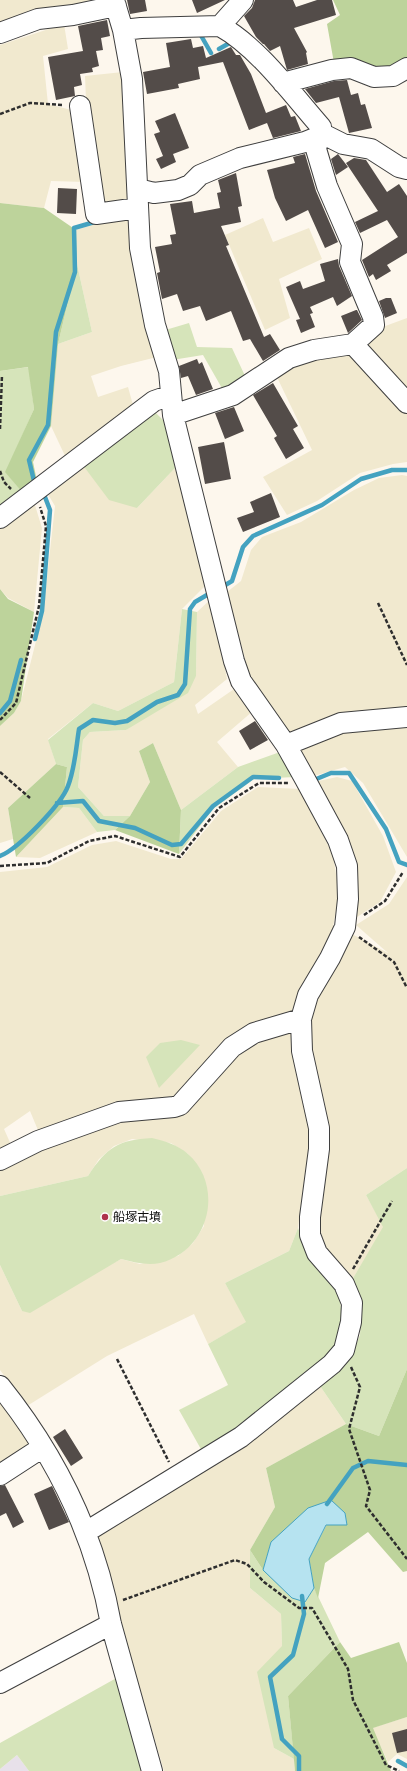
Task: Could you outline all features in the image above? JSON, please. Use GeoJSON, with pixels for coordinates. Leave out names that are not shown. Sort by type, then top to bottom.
{"type":"FeatureCollection","features":[{"type":"Feature","properties":{"kind":"street"},"geometry":{"type":"LineString","coordinates":[[220,26],[243,0]]}},
{"type":"Feature","properties":{"kind":"street"},"geometry":{"type":"LineString","coordinates":[[0,33],[38,19],[73,15],[115,3],[123,30],[132,79],[140,248],[155,324],[169,371],[173,415],[234,661],[241,681],[286,745],[305,779],[338,840],[347,866],[348,899],[345,927],[330,958],[308,994],[301,1019],[302,1051],[319,1128],[319,1149],[310,1217],[310,1235],[317,1253],[344,1284],[352,1303],[351,1322],[344,1350],[332,1364],[241,1437],[86,1532]]}},
{"type":"Feature","properties":{"kind":"street"},"geometry":{"type":"LineString","coordinates":[[123,30],[141,28],[220,26],[229,31],[249,48],[283,83],[321,127],[316,149],[327,186],[352,244],[350,262],[373,317],[374,326],[353,344],[314,350],[289,358],[233,395],[173,415]]}},
{"type":"Feature","properties":{"kind":"street"},"geometry":{"type":"LineString","coordinates":[[283,83],[332,70],[351,68],[374,77],[393,76],[407,68]]}},
{"type":"Feature","properties":{"kind":"street"},"geometry":{"type":"LineString","coordinates":[[80,106],[96,214],[138,198],[178,190],[190,185],[200,175],[240,158],[305,142],[320,136],[327,136],[343,144],[371,149],[398,168],[407,169]]}},
{"type":"Feature","properties":{"kind":"street"},"geometry":{"type":"LineString","coordinates":[[353,344],[407,403]]}},
{"type":"Feature","properties":{"kind":"street"},"geometry":{"type":"LineString","coordinates":[[0,518],[154,401],[171,395]]}},
{"type":"Feature","properties":{"kind":"street"},"geometry":{"type":"LineString","coordinates":[[286,745],[341,723],[407,717]]}},
{"type":"Feature","properties":{"kind":"street"},"geometry":{"type":"LineString","coordinates":[[0,1160],[38,1141],[119,1112],[174,1107],[180,1105],[232,1047],[254,1033],[301,1019]]}},
{"type":"Feature","properties":{"kind":"street"},"geometry":{"type":"LineString","coordinates":[[0,1386],[44,1447],[67,1487],[86,1532],[152,1771]]}},
{"type":"Feature","properties":{"kind":"street"},"geometry":{"type":"LineString","coordinates":[[0,1476],[44,1447]]}},
{"type":"Feature","properties":{"kind":"street"},"geometry":{"type":"LineString","coordinates":[[0,1683],[110,1615]]}},
{"type":"Feature","properties":{"kind":"path"},"geometry":{"type":"LineString","coordinates":[[0,114],[30,103],[80,106]]}},
{"type":"Feature","properties":{"kind":"path"},"geometry":{"type":"LineString","coordinates":[[0,429],[2,375]]}},
{"type":"Feature","properties":{"kind":"path"},"geometry":{"type":"LineString","coordinates":[[0,720],[16,703],[39,606],[46,526],[36,491]]}},
{"type":"Feature","properties":{"kind":"path"},"geometry":{"type":"LineString","coordinates":[[378,603],[407,665]]}},
{"type":"Feature","properties":{"kind":"path"},"geometry":{"type":"LineString","coordinates":[[0,772],[30,798]]}},
{"type":"Feature","properties":{"kind":"path"},"geometry":{"type":"LineString","coordinates":[[0,866],[47,863],[89,841],[115,836],[180,857],[219,808],[259,783],[288,783],[305,779]]}},
{"type":"Feature","properties":{"kind":"path"},"geometry":{"type":"LineString","coordinates":[[404,872],[385,901],[345,927],[394,962],[407,988]]}},
{"type":"Feature","properties":{"kind":"path"},"geometry":{"type":"LineString","coordinates":[[344,1284],[392,1201]]}},
{"type":"Feature","properties":{"kind":"path"},"geometry":{"type":"LineString","coordinates":[[344,1350],[360,1387],[349,1429],[370,1490],[366,1506],[407,1560]]}},
{"type":"Feature","properties":{"kind":"path"},"geometry":{"type":"LineString","coordinates":[[117,1359],[176,1477]]}},
{"type":"Feature","properties":{"kind":"path"},"geometry":{"type":"LineString","coordinates":[[110,1615],[235,1560],[247,1564],[264,1582],[299,1608],[312,1608],[348,1670],[353,1700],[386,1765],[399,1771]]}},
{"type":"Feature","properties":{"kind":"shaded area"},"geometry":{"type":"Polygon","coordinates":[[[0,0],[106,0],[0,29],[0,0]]]}},
{"type":"Feature","properties":{"kind":"shaded area"},"geometry":{"type":"Polygon","coordinates":[[[64,24],[68,49],[43,56],[48,104],[79,112],[85,182],[51,181],[44,208],[0,203],[0,45],[64,24]]]}},
{"type":"Feature","properties":{"kind":"shaded area"},"geometry":{"type":"Polygon","coordinates":[[[123,72],[133,203],[100,207],[87,124],[85,76],[123,72]]]}},
{"type":"Feature","properties":{"kind":"shaded area"},"geometry":{"type":"Polygon","coordinates":[[[132,213],[157,357],[121,366],[91,376],[98,397],[128,387],[133,405],[66,458],[51,426],[58,344],[92,332],[77,264],[76,230],[132,213]]]}},
{"type":"Feature","properties":{"kind":"shaded area"},"geometry":{"type":"Polygon","coordinates":[[[263,218],[273,242],[309,228],[322,259],[279,279],[290,318],[265,330],[225,235],[263,218]]]}},
{"type":"Feature","properties":{"kind":"shaded area"},"geometry":{"type":"Polygon","coordinates":[[[407,318],[407,395],[361,343],[380,328],[407,318]]]}},
{"type":"Feature","properties":{"kind":"shaded area"},"geometry":{"type":"Polygon","coordinates":[[[351,349],[407,410],[407,462],[393,464],[360,473],[317,501],[287,515],[263,477],[312,450],[274,371],[351,349]]]}},
{"type":"Feature","properties":{"kind":"shaded area"},"geometry":{"type":"Polygon","coordinates":[[[82,464],[137,508],[175,468],[201,561],[206,585],[182,609],[174,682],[118,711],[93,703],[48,739],[56,764],[8,808],[13,839],[0,843],[0,726],[14,713],[21,701],[43,613],[55,506],[46,491],[82,464]]]}},
{"type":"Feature","properties":{"kind":"shaded area"},"geometry":{"type":"Polygon","coordinates":[[[402,475],[407,476],[407,714],[292,735],[251,681],[227,592],[241,581],[251,550],[262,537],[301,522],[354,490],[379,478],[402,475]]]}},
{"type":"Feature","properties":{"kind":"shaded area"},"geometry":{"type":"Polygon","coordinates":[[[34,502],[42,528],[34,612],[8,598],[0,589],[0,528],[34,502]]]}},
{"type":"Feature","properties":{"kind":"shaded area"},"geometry":{"type":"Polygon","coordinates":[[[212,598],[227,679],[195,705],[198,714],[237,687],[253,711],[217,742],[238,767],[181,810],[153,743],[139,751],[150,782],[130,816],[104,816],[78,787],[83,740],[90,732],[126,730],[196,676],[197,612],[212,598]]]}},
{"type":"Feature","properties":{"kind":"shaded area"},"geometry":{"type":"Polygon","coordinates":[[[407,721],[407,857],[363,783],[345,767],[310,777],[295,745],[341,727],[407,721]]]}},
{"type":"Feature","properties":{"kind":"shaded area"},"geometry":{"type":"Polygon","coordinates":[[[337,777],[352,781],[383,836],[396,872],[380,902],[354,919],[314,782],[337,777]]]}},
{"type":"Feature","properties":{"kind":"shaded area"},"geometry":{"type":"Polygon","coordinates":[[[258,787],[300,789],[333,855],[339,893],[331,938],[295,1016],[244,1031],[177,1102],[40,1135],[30,1111],[4,1129],[12,1147],[0,1154],[0,872],[47,867],[92,845],[116,841],[171,859],[181,859],[221,811],[258,787]]]}},
{"type":"Feature","properties":{"kind":"shaded area"},"geometry":{"type":"Polygon","coordinates":[[[63,807],[79,808],[97,832],[40,858],[16,857],[63,807]]]}},
{"type":"Feature","properties":{"kind":"shaded area"},"geometry":{"type":"Polygon","coordinates":[[[407,877],[407,1168],[366,1195],[384,1227],[352,1280],[324,1245],[316,1210],[310,1030],[316,995],[350,933],[388,953],[356,925],[389,904],[407,877]]]}},
{"type":"Feature","properties":{"kind":"shaded area"},"geometry":{"type":"Polygon","coordinates":[[[295,1025],[310,1135],[298,1228],[289,1251],[225,1283],[247,1322],[208,1344],[194,1314],[107,1356],[27,1406],[0,1370],[0,1265],[22,1311],[121,1259],[140,1264],[178,1256],[193,1243],[204,1226],[200,1169],[188,1154],[171,1143],[132,1139],[114,1146],[99,1159],[88,1176],[0,1196],[0,1164],[105,1123],[181,1111],[243,1042],[295,1025]]]}},
{"type":"Feature","properties":{"kind":"shaded area"},"geometry":{"type":"Polygon","coordinates":[[[318,1383],[346,1424],[266,1468],[275,1507],[250,1550],[250,1588],[281,1614],[282,1646],[274,1748],[294,1759],[295,1771],[164,1771],[95,1537],[318,1383]]]}},
{"type":"Feature","properties":{"kind":"shaded area"},"geometry":{"type":"Polygon","coordinates":[[[0,1402],[33,1446],[0,1468],[0,1402]]]}},
{"type":"Feature","properties":{"kind":"shaded area"},"geometry":{"type":"Polygon","coordinates":[[[407,1717],[407,1759],[397,1754],[388,1762],[372,1728],[407,1717]]]}},
{"type":"Feature","properties":{"kind":"shaded area"},"geometry":{"type":"Polygon","coordinates":[[[17,1755],[29,1771],[0,1771],[0,1769],[17,1755]]]}},
{"type":"Feature","properties":{"kind":"green space"},"geometry":{"type":"Polygon","coordinates":[[[333,0],[407,0],[407,62],[391,71],[334,63],[327,24],[340,15],[333,0]]]}},
{"type":"Feature","properties":{"kind":"green space"},"geometry":{"type":"Polygon","coordinates":[[[0,203],[44,208],[76,230],[77,264],[58,344],[51,426],[33,462],[37,481],[22,492],[5,472],[34,409],[28,367],[0,371],[0,203]]]}},
{"type":"Feature","properties":{"kind":"green space"},"geometry":{"type":"Polygon","coordinates":[[[77,264],[92,332],[58,344],[77,264]]]}},
{"type":"Feature","properties":{"kind":"green space"},"geometry":{"type":"Polygon","coordinates":[[[189,323],[197,347],[232,348],[246,378],[223,390],[203,355],[172,360],[162,331],[189,323]]]}},
{"type":"Feature","properties":{"kind":"green space"},"geometry":{"type":"Polygon","coordinates":[[[29,367],[34,409],[6,472],[22,492],[0,510],[0,371],[29,367]]]}},
{"type":"Feature","properties":{"kind":"green space"},"geometry":{"type":"Polygon","coordinates":[[[154,411],[165,422],[175,468],[137,508],[109,500],[82,464],[154,411]]]}},
{"type":"Feature","properties":{"kind":"green space"},"geometry":{"type":"Polygon","coordinates":[[[0,589],[8,599],[34,612],[21,701],[14,713],[0,726],[0,589]]]}},
{"type":"Feature","properties":{"kind":"green space"},"geometry":{"type":"Polygon","coordinates":[[[182,609],[197,612],[196,676],[188,693],[126,730],[90,732],[83,740],[78,787],[104,816],[130,816],[115,830],[97,832],[79,808],[63,807],[67,767],[56,764],[48,740],[93,703],[118,711],[174,682],[182,609]]]}},
{"type":"Feature","properties":{"kind":"green space"},"geometry":{"type":"Polygon","coordinates":[[[153,743],[181,810],[179,854],[115,830],[130,816],[150,782],[139,751],[153,743]]]}},
{"type":"Feature","properties":{"kind":"green space"},"geometry":{"type":"Polygon","coordinates":[[[280,752],[295,777],[254,779],[213,809],[179,854],[181,810],[238,767],[280,752]]]}},
{"type":"Feature","properties":{"kind":"green space"},"geometry":{"type":"Polygon","coordinates":[[[56,764],[67,767],[63,807],[16,857],[8,808],[56,764]]]}},
{"type":"Feature","properties":{"kind":"green space"},"geometry":{"type":"Polygon","coordinates":[[[181,1040],[200,1045],[159,1088],[146,1057],[160,1043],[181,1040]]]}},
{"type":"Feature","properties":{"kind":"green space"},"geometry":{"type":"Polygon","coordinates":[[[152,1138],[162,1140],[180,1148],[188,1154],[199,1168],[206,1183],[208,1200],[206,1216],[200,1232],[190,1246],[177,1256],[155,1264],[145,1264],[121,1259],[30,1313],[22,1311],[0,1265],[0,1196],[88,1176],[101,1158],[114,1147],[130,1141],[152,1138]]]}},
{"type":"Feature","properties":{"kind":"green space"},"geometry":{"type":"Polygon","coordinates":[[[407,1168],[407,1369],[379,1436],[346,1424],[318,1383],[351,1357],[360,1335],[361,1310],[352,1280],[383,1227],[366,1195],[407,1168]]]}},
{"type":"Feature","properties":{"kind":"green space"},"geometry":{"type":"Polygon","coordinates":[[[298,1228],[309,1256],[338,1289],[342,1315],[340,1338],[323,1364],[280,1397],[202,1451],[179,1410],[228,1385],[208,1344],[246,1322],[225,1283],[289,1251],[298,1228]]]}},
{"type":"Feature","properties":{"kind":"green space"},"geometry":{"type":"Polygon","coordinates":[[[407,1369],[407,1571],[403,1572],[368,1532],[325,1563],[318,1598],[314,1588],[309,1559],[327,1524],[347,1525],[345,1513],[271,1542],[263,1570],[250,1550],[275,1507],[266,1468],[346,1424],[379,1436],[407,1369]]]}},
{"type":"Feature","properties":{"kind":"green space"},"geometry":{"type":"Polygon","coordinates":[[[250,1550],[263,1570],[305,1602],[314,1588],[340,1642],[288,1696],[294,1759],[274,1748],[257,1672],[282,1646],[281,1614],[250,1588],[250,1550]]]}},
{"type":"Feature","properties":{"kind":"green space"},"geometry":{"type":"Polygon","coordinates":[[[340,1642],[351,1658],[399,1642],[407,1663],[407,1717],[373,1728],[391,1771],[295,1771],[288,1696],[340,1642]]]}},
{"type":"Feature","properties":{"kind":"green space"},"geometry":{"type":"Polygon","coordinates":[[[120,1676],[147,1771],[29,1771],[17,1755],[0,1769],[0,1743],[120,1676]]]}},
{"type":"Feature","properties":{"kind":"water"},"geometry":{"type":"Polygon","coordinates":[[[331,1500],[345,1513],[347,1525],[326,1525],[309,1559],[314,1588],[305,1602],[292,1598],[263,1570],[271,1542],[308,1508],[331,1500]]]}},
{"type":"Feature","properties":{"kind":"building"},"geometry":{"type":"Polygon","coordinates":[[[127,0],[145,0],[147,11],[130,14],[127,0]]]}},
{"type":"Feature","properties":{"kind":"building"},"geometry":{"type":"Polygon","coordinates":[[[192,0],[225,0],[197,13],[192,0]]]}},
{"type":"Feature","properties":{"kind":"building"},"geometry":{"type":"Polygon","coordinates":[[[255,0],[293,0],[296,7],[317,0],[332,0],[336,15],[294,28],[307,52],[308,64],[287,70],[280,46],[270,51],[256,37],[244,16],[252,8],[255,0]]]}},
{"type":"Feature","properties":{"kind":"building"},"geometry":{"type":"Polygon","coordinates":[[[107,20],[110,36],[101,38],[103,50],[96,51],[99,66],[92,68],[93,72],[80,74],[82,85],[74,87],[75,96],[56,100],[48,57],[83,51],[78,26],[107,20]]]}},
{"type":"Feature","properties":{"kind":"building"},"geometry":{"type":"Polygon","coordinates":[[[191,39],[193,48],[203,46],[206,58],[231,47],[236,55],[240,55],[251,74],[266,113],[286,105],[291,117],[295,116],[301,131],[273,138],[267,123],[249,130],[223,62],[198,67],[200,79],[178,84],[179,88],[147,94],[143,72],[170,67],[166,43],[191,39]]]}},
{"type":"Feature","properties":{"kind":"building"},"geometry":{"type":"Polygon","coordinates":[[[347,80],[351,95],[358,93],[361,105],[365,104],[372,128],[349,133],[339,97],[316,103],[305,89],[334,81],[347,80]]]}},
{"type":"Feature","properties":{"kind":"building"},"geometry":{"type":"Polygon","coordinates":[[[175,113],[189,148],[173,154],[176,162],[161,169],[156,159],[163,156],[154,134],[160,132],[155,121],[175,113]]]}},
{"type":"Feature","properties":{"kind":"building"},"geometry":{"type":"Polygon","coordinates":[[[305,154],[316,191],[338,242],[325,248],[308,210],[286,221],[275,198],[267,170],[295,163],[293,157],[305,154]]]}},
{"type":"Feature","properties":{"kind":"building"},"geometry":{"type":"Polygon","coordinates":[[[338,154],[348,167],[336,175],[331,159],[338,154]]]}},
{"type":"Feature","properties":{"kind":"building"},"geometry":{"type":"Polygon","coordinates":[[[354,158],[366,160],[387,192],[399,184],[407,196],[407,253],[387,265],[391,271],[376,280],[373,274],[369,277],[362,260],[398,237],[387,220],[360,233],[355,222],[378,211],[346,163],[354,158]]]}},
{"type":"Feature","properties":{"kind":"building"},"geometry":{"type":"Polygon","coordinates":[[[236,173],[242,206],[238,207],[241,222],[221,226],[229,245],[226,246],[264,337],[270,334],[280,350],[263,361],[250,339],[243,341],[231,311],[206,321],[200,306],[183,311],[177,294],[162,299],[157,273],[160,272],[155,247],[172,244],[170,235],[176,234],[170,204],[192,201],[194,213],[220,208],[217,193],[221,192],[218,180],[236,173]]]}},
{"type":"Feature","properties":{"kind":"building"},"geometry":{"type":"Polygon","coordinates":[[[58,188],[77,189],[76,214],[57,213],[58,188]]]}},
{"type":"Feature","properties":{"kind":"building"},"geometry":{"type":"Polygon","coordinates":[[[338,259],[339,266],[352,296],[337,306],[333,297],[310,307],[313,313],[310,314],[315,327],[301,333],[296,320],[300,319],[286,287],[300,281],[303,289],[325,281],[320,264],[338,259]]]}},
{"type":"Feature","properties":{"kind":"building"},"geometry":{"type":"Polygon","coordinates":[[[386,298],[391,298],[397,313],[385,318],[379,301],[386,298]]]}},
{"type":"Feature","properties":{"kind":"building"},"geometry":{"type":"Polygon","coordinates":[[[356,310],[362,320],[348,333],[341,316],[356,310]]]}},
{"type":"Feature","properties":{"kind":"building"},"geometry":{"type":"Polygon","coordinates":[[[197,359],[199,364],[202,362],[213,389],[196,395],[188,376],[181,378],[179,366],[197,359]]]}},
{"type":"Feature","properties":{"kind":"building"},"geometry":{"type":"Polygon","coordinates":[[[273,383],[298,426],[293,429],[304,448],[286,459],[274,438],[277,436],[253,395],[273,383]]]}},
{"type":"Feature","properties":{"kind":"building"},"geometry":{"type":"Polygon","coordinates":[[[234,407],[244,431],[225,439],[215,413],[234,407]]]}},
{"type":"Feature","properties":{"kind":"building"},"geometry":{"type":"Polygon","coordinates":[[[224,442],[231,479],[205,484],[198,447],[224,442]]]}},
{"type":"Feature","properties":{"kind":"building"},"geometry":{"type":"Polygon","coordinates":[[[271,493],[280,517],[243,532],[237,518],[254,512],[250,502],[271,493]]]}},
{"type":"Feature","properties":{"kind":"building"},"geometry":{"type":"Polygon","coordinates":[[[255,721],[268,740],[250,750],[239,731],[255,721]]]}},
{"type":"Feature","properties":{"kind":"building"},"geometry":{"type":"Polygon","coordinates":[[[65,1429],[83,1458],[71,1466],[53,1437],[65,1429]]]}},
{"type":"Feature","properties":{"kind":"building"},"geometry":{"type":"Polygon","coordinates":[[[5,1485],[24,1522],[13,1528],[6,1513],[0,1516],[0,1486],[5,1485]]]}},
{"type":"Feature","properties":{"kind":"building"},"geometry":{"type":"Polygon","coordinates":[[[52,1486],[69,1522],[49,1530],[34,1494],[52,1486]]]}},
{"type":"Feature","properties":{"kind":"building"},"geometry":{"type":"Polygon","coordinates":[[[407,1729],[407,1751],[397,1753],[392,1733],[407,1729]]]}},
{"type":"Feature","properties":{"kind":"waterway"},"geometry":{"type":"LineString","coordinates":[[199,32],[211,53]]}},
{"type":"Feature","properties":{"kind":"waterway"},"geometry":{"type":"LineString","coordinates":[[219,49],[233,41]]}},
{"type":"Feature","properties":{"kind":"waterway"},"geometry":{"type":"LineString","coordinates":[[34,481],[29,460],[48,425],[56,332],[75,272],[74,228],[98,221]]}},
{"type":"Feature","properties":{"kind":"waterway"},"geometry":{"type":"LineString","coordinates":[[222,587],[232,581],[243,547],[253,536],[322,505],[361,479],[392,470],[407,470]]}},
{"type":"Feature","properties":{"kind":"waterway"},"geometry":{"type":"LineString","coordinates":[[35,639],[42,611],[50,510],[45,497]]}},
{"type":"Feature","properties":{"kind":"waterway"},"geometry":{"type":"LineString","coordinates":[[0,856],[8,852],[28,836],[48,815],[64,794],[72,772],[79,729],[93,720],[115,723],[127,721],[157,702],[178,695],[185,684],[190,609],[195,602],[212,592]]}},
{"type":"Feature","properties":{"kind":"waterway"},"geometry":{"type":"LineString","coordinates":[[0,713],[10,701],[21,660]]}},
{"type":"Feature","properties":{"kind":"waterway"},"geometry":{"type":"LineString","coordinates":[[314,780],[331,773],[349,773],[386,829],[399,862],[407,865]]}},
{"type":"Feature","properties":{"kind":"waterway"},"geometry":{"type":"LineString","coordinates":[[57,803],[83,801],[99,821],[135,828],[172,845],[181,844],[213,806],[253,777],[279,778]]}},
{"type":"Feature","properties":{"kind":"waterway"},"geometry":{"type":"LineString","coordinates":[[327,1504],[353,1468],[368,1461],[407,1465]]}},
{"type":"Feature","properties":{"kind":"waterway"},"geometry":{"type":"LineString","coordinates":[[299,1771],[299,1756],[282,1739],[270,1677],[293,1655],[304,1614],[302,1596]]}},
{"type":"Feature","properties":{"kind":"waterway"},"geometry":{"type":"LineString","coordinates":[[398,1761],[407,1766]]}},
{"type":"Feature","properties":{"kind":"place","name":"船塚古墳"},"geometry":{"type":"Point","coordinates":[105,1217]}}]}
